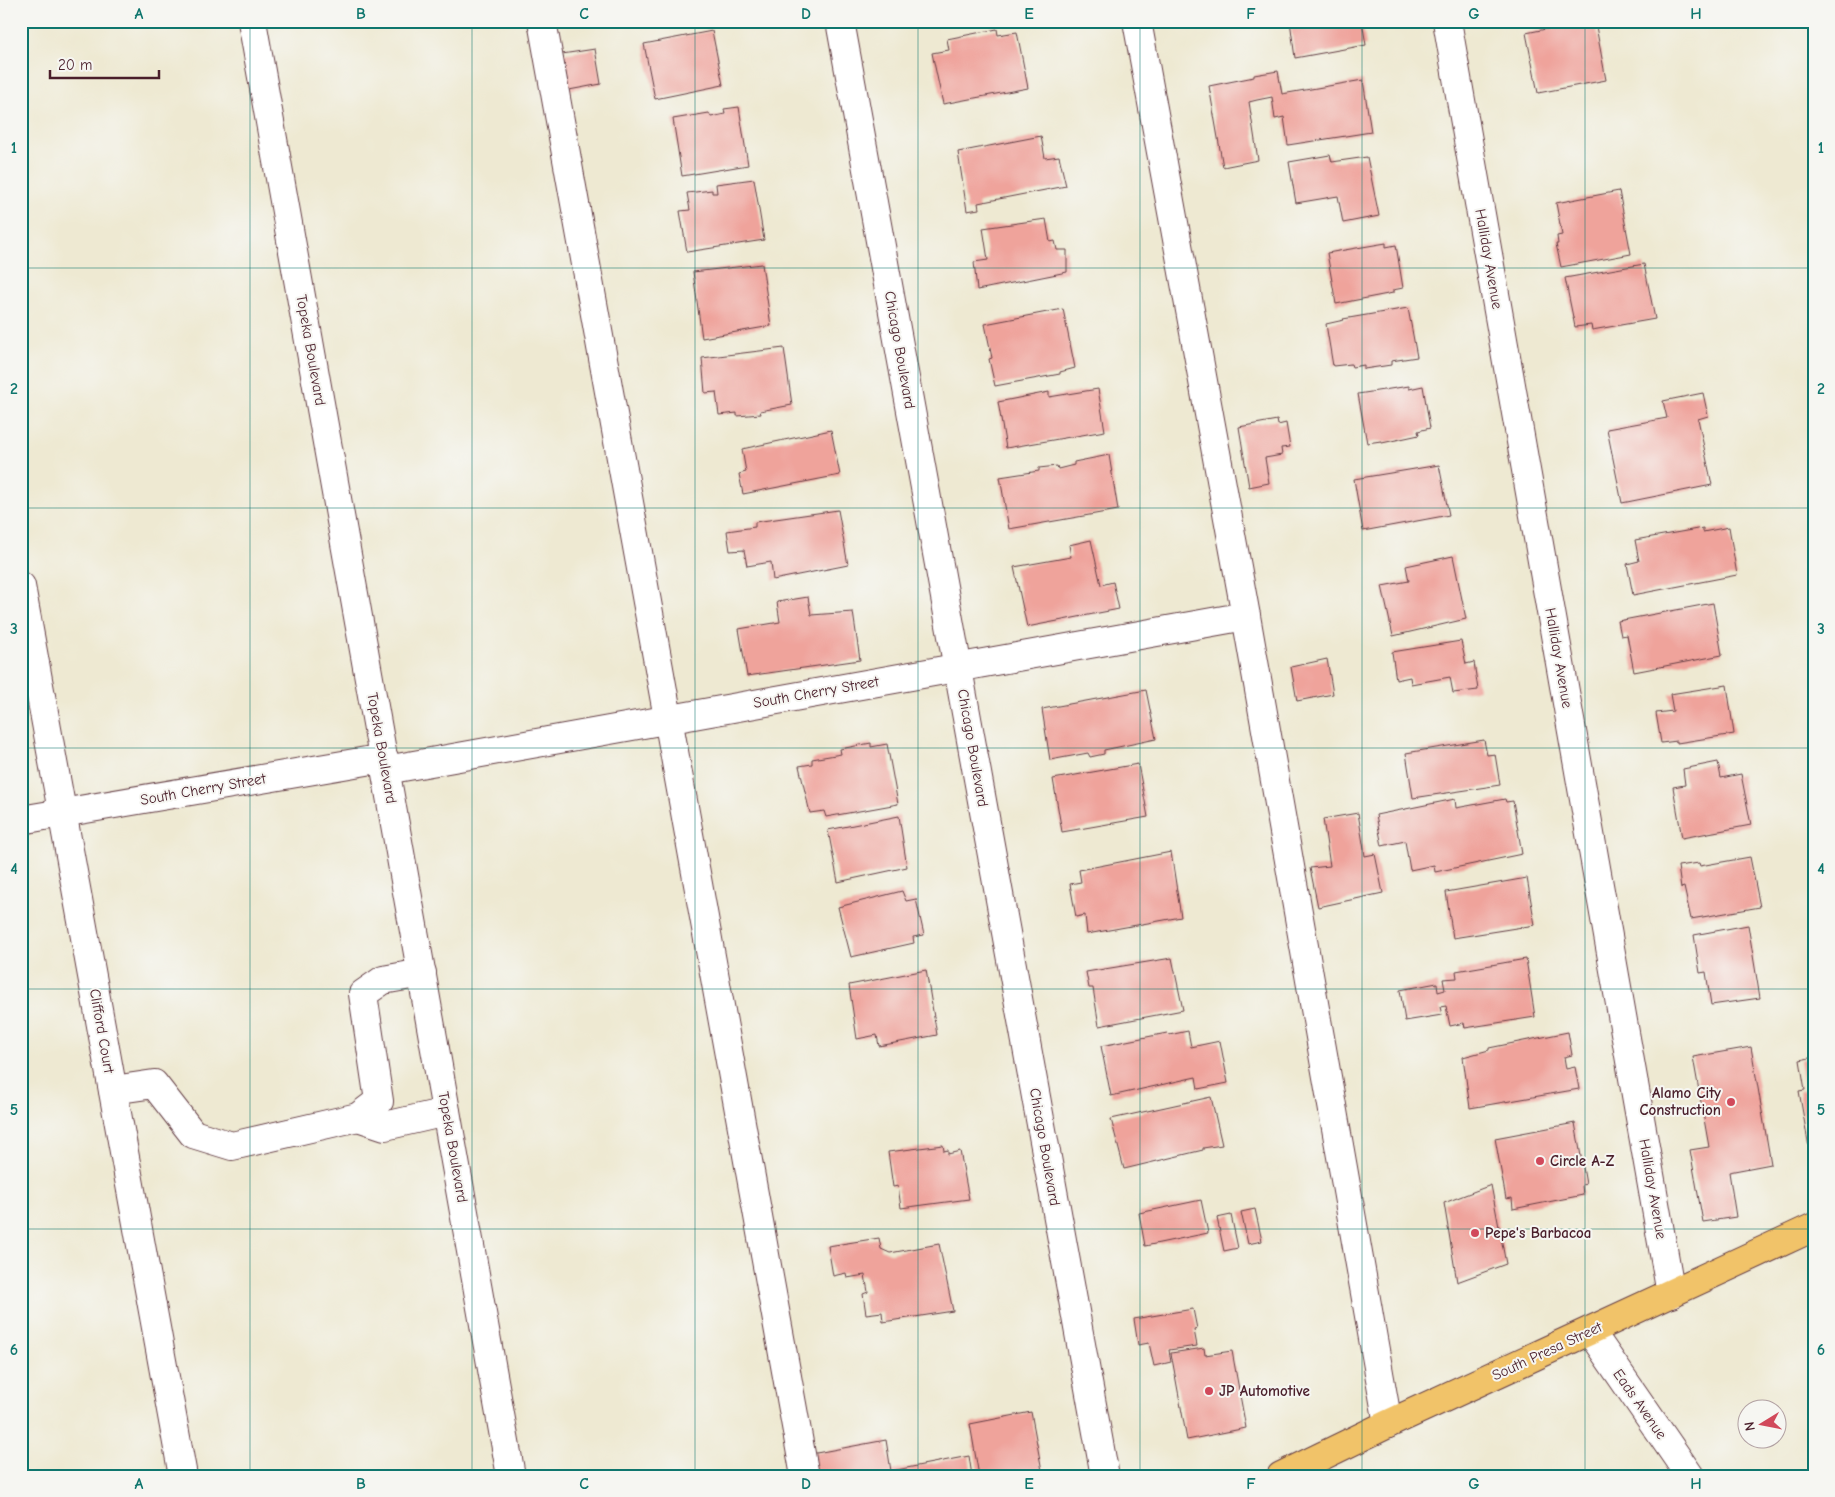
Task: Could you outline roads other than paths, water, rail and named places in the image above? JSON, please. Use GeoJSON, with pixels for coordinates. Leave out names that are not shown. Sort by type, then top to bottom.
{"type":"FeatureCollection","features":[{"type":"Feature","properties":{"kind":"main road","name":"South Presa Street"},"geometry":{"type":"LineString","coordinates":[[1281,1476],[1388,1424],[1814,1227]]}},
{"type":"Feature","properties":{"kind":"street","name":"Topeka Boulevard"},"geometry":{"type":"LineString","coordinates":[[252,21],[511,1476]]}},
{"type":"Feature","properties":{"kind":"street"},"geometry":{"type":"LineString","coordinates":[[542,21],[805,1476]]}},
{"type":"Feature","properties":{"kind":"street","name":"Chicago Boulevard"},"geometry":{"type":"LineString","coordinates":[[840,21],[1105,1476]]}},
{"type":"Feature","properties":{"kind":"street"},"geometry":{"type":"LineString","coordinates":[[1138,21],[1246,616],[1388,1424]]}},
{"type":"Feature","properties":{"kind":"street","name":"Halliday Avenue"},"geometry":{"type":"LineString","coordinates":[[1447,21],[1671,1294]]}},
{"type":"Feature","properties":{"kind":"street","name":"Clifford Court"},"geometry":{"type":"LineString","coordinates":[[21,586],[183,1476]]}},
{"type":"Feature","properties":{"kind":"street","name":"South Cherry Street"},"geometry":{"type":"LineString","coordinates":[[21,820],[668,719],[1246,616]]}},
{"type":"Feature","properties":{"kind":"street"},"geometry":{"type":"LineString","coordinates":[[113,1090],[154,1084],[193,1134],[232,1146],[358,1117],[379,1101],[362,994],[383,980],[422,973]]}},
{"type":"Feature","properties":{"kind":"street"},"geometry":{"type":"LineString","coordinates":[[358,1117],[384,1126],[446,1112]]}},
{"type":"Feature","properties":{"kind":"street","name":"Eads Avenue"},"geometry":{"type":"LineString","coordinates":[[1590,1331],[1690,1476]]}},
{"type":"Feature","properties":{"kind":"place","name":"Alamo City Construction"},"geometry":{"type":"Point","coordinates":[1731,1102]}},
{"type":"Feature","properties":{"kind":"place","name":"Circle A-Z"},"geometry":{"type":"Point","coordinates":[1540,1161]}},
{"type":"Feature","properties":{"kind":"place","name":"Pepe's Barbacoa"},"geometry":{"type":"Point","coordinates":[1475,1233]}},
{"type":"Feature","properties":{"kind":"place","name":"JP Automotive"},"geometry":{"type":"Point","coordinates":[1209,1391]}}]}
